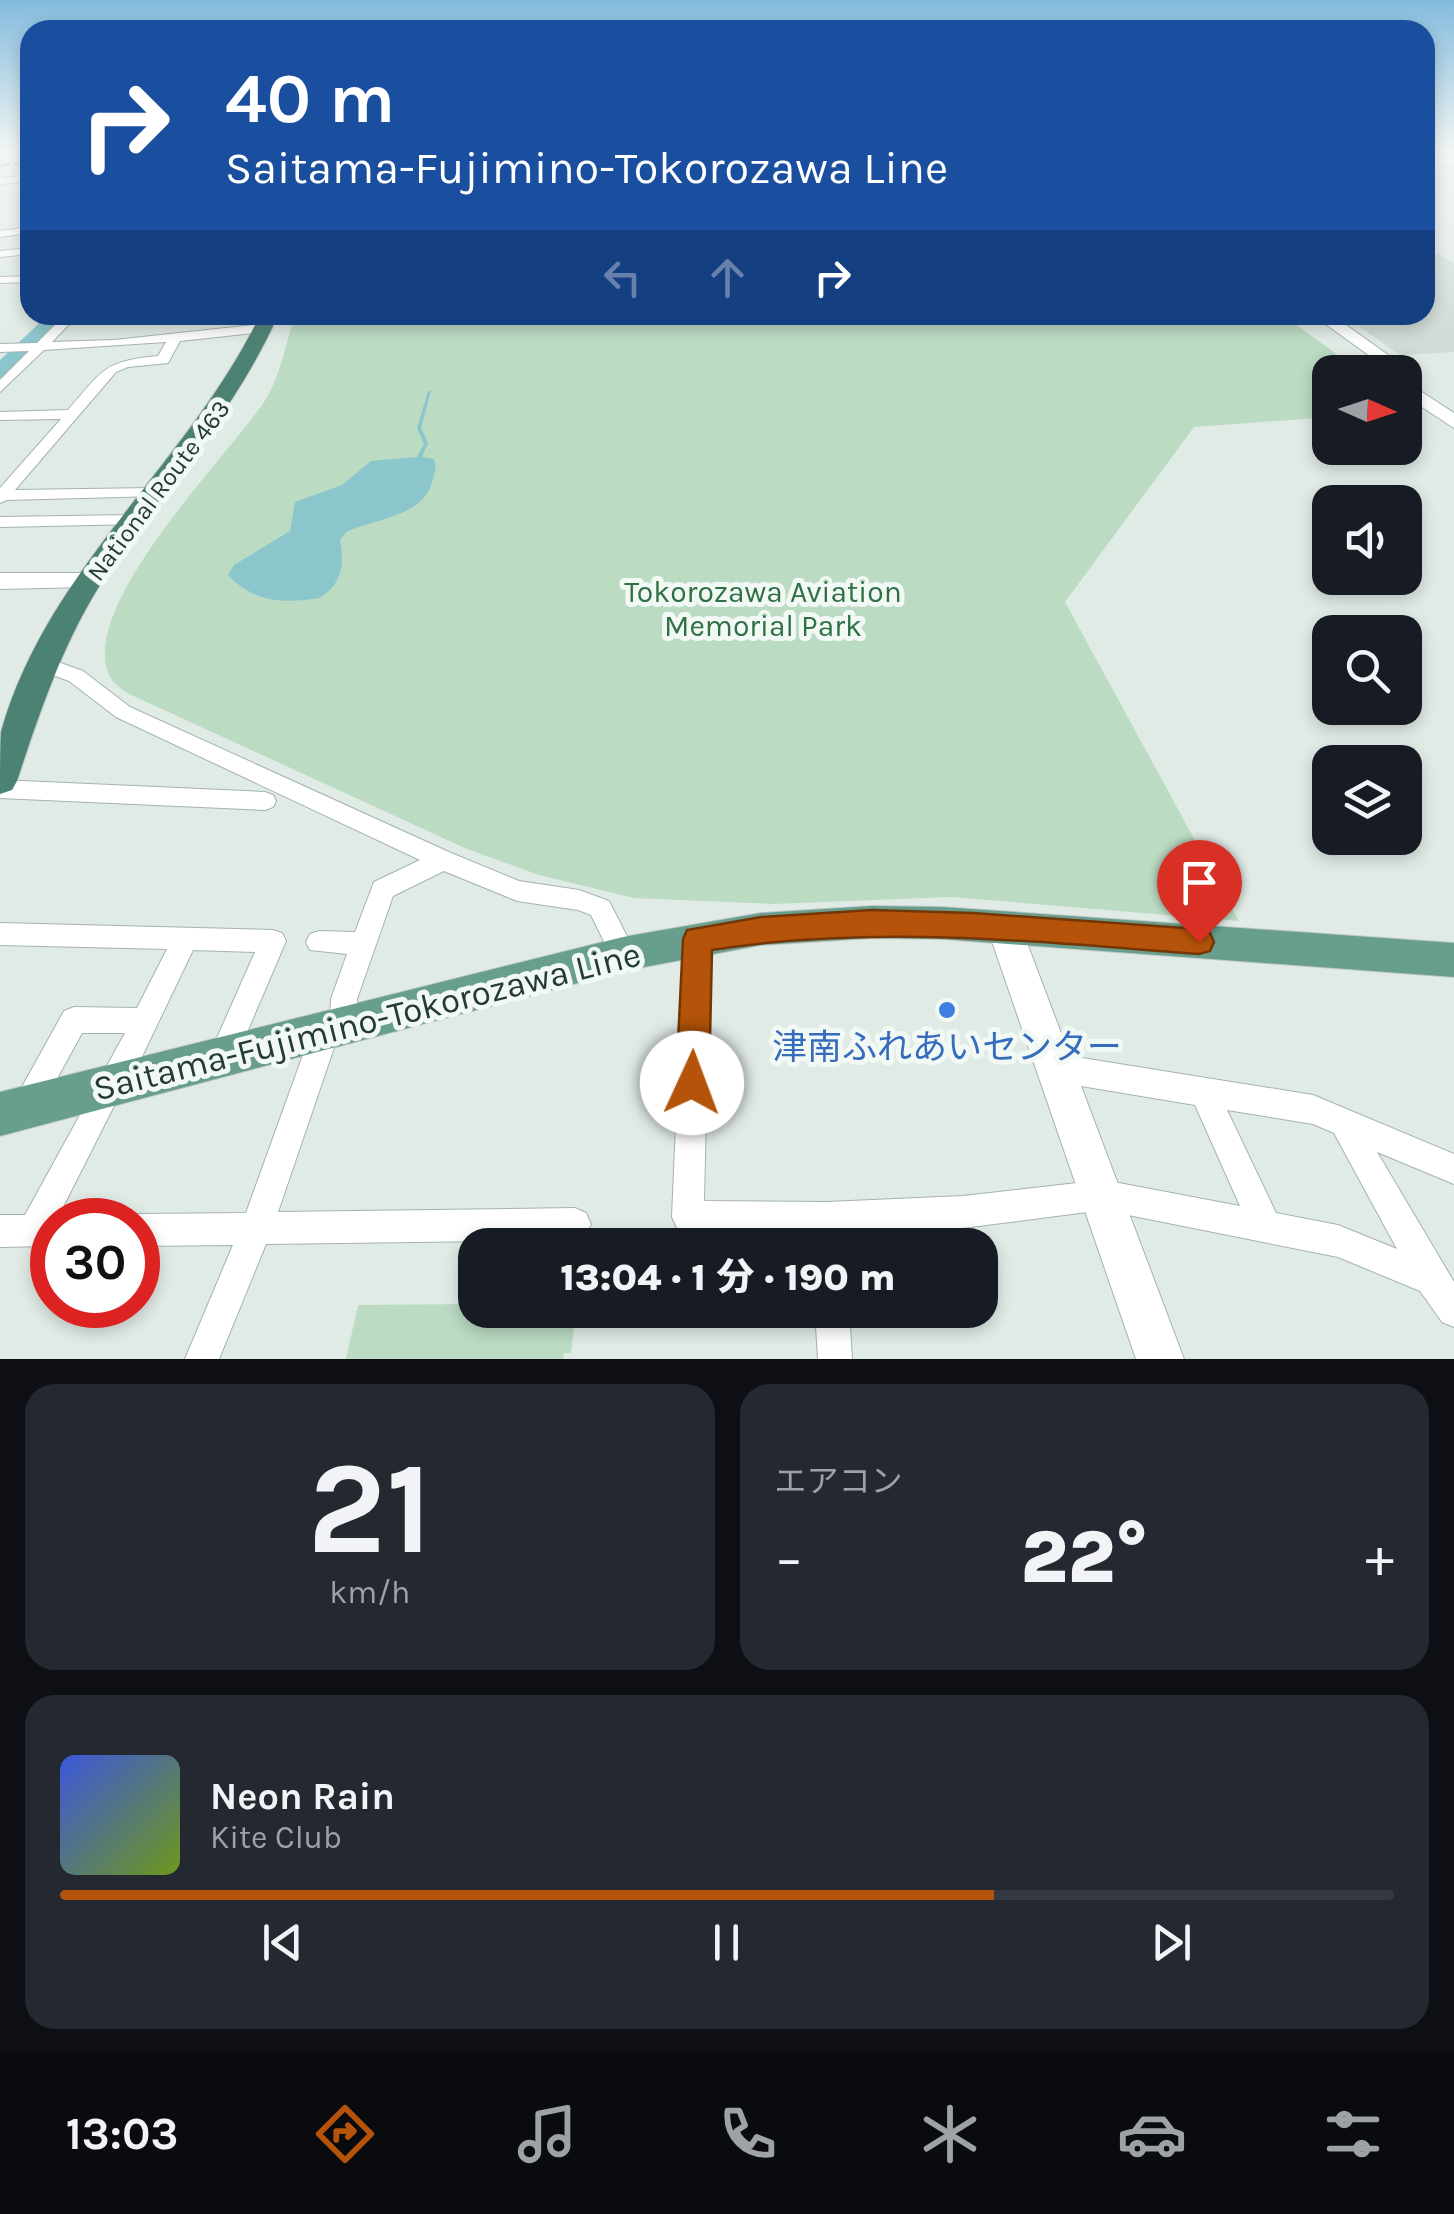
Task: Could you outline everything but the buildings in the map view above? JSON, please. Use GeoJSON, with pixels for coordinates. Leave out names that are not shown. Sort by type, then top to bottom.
{"type":"FeatureCollection","features":[{"type":"Feature","properties":{"kind":"highway","name":"National Route 463"},"geometry":{"type":"LineString","coordinates":[[44,664],[89,580],[234,388],[265,325]]}},
{"type":"Feature","properties":{"kind":"highway"},"geometry":{"type":"LineString","coordinates":[[0,780],[44,664]]}},
{"type":"Feature","properties":{"kind":"main road","name":"Saitama-Fujimino-Tokorozawa Line"},"geometry":{"type":"LineString","coordinates":[[13,1111],[624,954],[761,929],[872,922],[1004,927],[1454,960]]}},
{"type":"Feature","properties":{"kind":"street"},"geometry":{"type":"LineString","coordinates":[[0,388],[30,347],[59,325]]}},
{"type":"Feature","properties":{"kind":"street"},"geometry":{"type":"LineString","coordinates":[[0,348],[175,338],[249,325]]}},
{"type":"Feature","properties":{"kind":"street"},"geometry":{"type":"LineString","coordinates":[[1318,325],[1361,355]]}},
{"type":"Feature","properties":{"kind":"street"},"geometry":{"type":"LineString","coordinates":[[1335,325],[1378,355]]}},
{"type":"Feature","properties":{"kind":"street"},"geometry":{"type":"LineString","coordinates":[[1,496],[113,366],[162,360],[175,338]]}},
{"type":"Feature","properties":{"kind":"street"},"geometry":{"type":"LineString","coordinates":[[1422,386],[1454,408]]}},
{"type":"Feature","properties":{"kind":"street"},"geometry":{"type":"LineString","coordinates":[[1422,399],[1454,422]]}},
{"type":"Feature","properties":{"kind":"street"},"geometry":{"type":"LineString","coordinates":[[0,416],[70,414]]}},
{"type":"Feature","properties":{"kind":"street"},"geometry":{"type":"LineString","coordinates":[[1,496],[152,493]]}},
{"type":"Feature","properties":{"kind":"street"},"geometry":{"type":"LineString","coordinates":[[0,522],[132,520]]}},
{"type":"Feature","properties":{"kind":"street"},"geometry":{"type":"LineString","coordinates":[[0,581],[89,580]]}},
{"type":"Feature","properties":{"kind":"street"},"geometry":{"type":"LineString","coordinates":[[44,664],[76,676],[123,712],[443,860],[516,891],[579,900],[600,908],[624,954]]}},
{"type":"Feature","properties":{"kind":"street"},"geometry":{"type":"LineString","coordinates":[[0,789],[265,801]]}},
{"type":"Feature","properties":{"kind":"street"},"geometry":{"type":"LineString","coordinates":[[202,1359],[334,1028],[383,889],[443,860]]}},
{"type":"Feature","properties":{"kind":"street"},"geometry":{"type":"LineString","coordinates":[[1004,927],[1160,1359]]}},
{"type":"Feature","properties":{"kind":"street"},"geometry":{"type":"LineString","coordinates":[[0,934],[273,940],[223,1056]]}},
{"type":"Feature","properties":{"kind":"street"},"geometry":{"type":"LineString","coordinates":[[697,939],[688,1217],[791,1228]]}},
{"type":"Feature","properties":{"kind":"street"},"geometry":{"type":"LineString","coordinates":[[59,1198],[185,940]]}},
{"type":"Feature","properties":{"kind":"street"},"geometry":{"type":"LineString","coordinates":[[319,942],[366,943]]}},
{"type":"Feature","properties":{"kind":"street"},"geometry":{"type":"LineString","coordinates":[[13,1111],[74,1020],[145,1021]]}},
{"type":"Feature","properties":{"kind":"street"},"geometry":{"type":"LineString","coordinates":[[1057,1068],[1313,1110],[1454,1169]]}},
{"type":"Feature","properties":{"kind":"street"},"geometry":{"type":"LineString","coordinates":[[1204,1094],[1266,1227]]}},
{"type":"Feature","properties":{"kind":"street"},"geometry":{"type":"LineString","coordinates":[[1344,1123],[1432,1279],[1454,1310]]}},
{"type":"Feature","properties":{"kind":"street"},"geometry":{"type":"LineString","coordinates":[[855,1228],[1102,1195],[1338,1241],[1432,1279]]}},
{"type":"Feature","properties":{"kind":"street"},"geometry":{"type":"LineString","coordinates":[[160,1230],[575,1224]]}},
{"type":"Feature","properties":{"kind":"street"},"geometry":{"type":"LineString","coordinates":[[0,1231],[30,1230]]}},
{"type":"Feature","properties":{"kind":"street"},"geometry":{"type":"LineString","coordinates":[[833,1328],[835,1359]]}},
{"type":"Feature","properties":{"kind":"shaded area"},"geometry":{"type":"Polygon","coordinates":[[[1435,254],[1439,254],[1454,263],[1454,352],[1400,355],[1357,325],[1435,325],[1435,254]]]}},
{"type":"Feature","properties":{"kind":"green space","name":"Tokorozawa Aviation Memorial Park"},"geometry":{"type":"Polygon","coordinates":[[[292,325],[1297,325],[1338,355],[1312,355],[1312,418],[1194,427],[1065,602],[1239,921],[951,897],[773,904],[634,898],[539,875],[467,849],[127,693],[110,677],[105,648],[114,613],[160,535],[270,393],[292,325]]]}},
{"type":"Feature","properties":{"kind":"green space"},"geometry":{"type":"Polygon","coordinates":[[[458,1304],[458,1328],[574,1328],[571,1353],[564,1353],[563,1359],[346,1359],[358,1305],[458,1304]]]}},
{"type":"Feature","properties":{"kind":"water"},"geometry":{"type":"Polygon","coordinates":[[[428,391],[421,428],[428,443],[422,457],[434,459],[435,468],[427,493],[397,515],[346,532],[340,540],[340,573],[327,593],[306,600],[270,599],[248,591],[228,575],[234,565],[290,531],[295,502],[342,485],[371,461],[417,457],[424,444],[417,428],[428,391]]]}},
{"type":"Feature","properties":{"kind":"waterway"},"geometry":{"type":"LineString","coordinates":[[0,372],[49,325]]}},
{"type":"Feature","properties":{"kind":"place","name":"津南ふれあいセンター"},"geometry":{"type":"Point","coordinates":[947,1010]}},
{"type":"Feature","properties":{"kind":"route"},"geometry":{"type":"LineString","coordinates":[[692,1083],[697,939],[761,929],[872,922],[942,923],[1199,942]]}}]}
